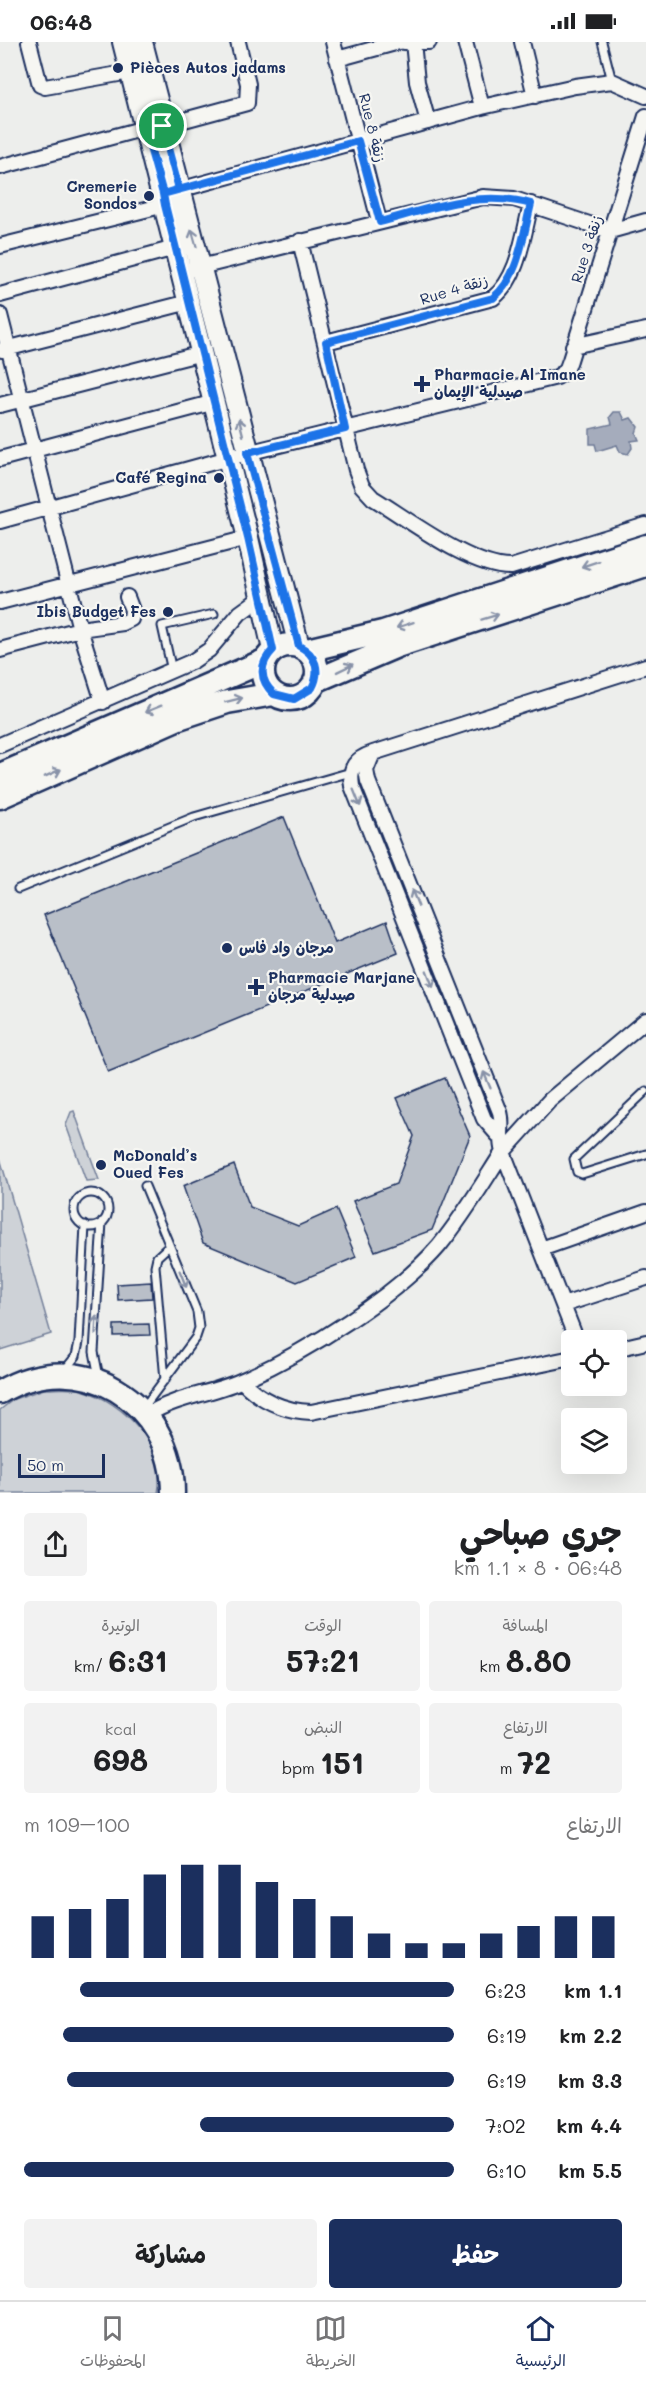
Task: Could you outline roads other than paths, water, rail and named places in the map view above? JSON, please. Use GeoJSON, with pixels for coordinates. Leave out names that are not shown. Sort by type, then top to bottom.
{"type":"FeatureCollection","features":[{"type":"Feature","properties":{"kind":"main road"},"geometry":{"type":"LineString","coordinates":[[0,775],[269,655],[286,644],[303,648],[383,632],[646,546]]}},
{"type":"Feature","properties":{"kind":"main road"},"geometry":{"type":"LineString","coordinates":[[0,797],[179,718],[227,702],[274,694],[287,699],[301,697],[315,681],[397,646],[646,565]]}},
{"type":"Feature","properties":{"kind":"main road"},"geometry":{"type":"LineString","coordinates":[[303,648],[317,668],[315,681]]}},
{"type":"Feature","properties":{"kind":"main road"},"geometry":{"type":"LineString","coordinates":[[269,655],[262,675],[274,694]]}},
{"type":"Feature","properties":{"kind":"main road"},"geometry":{"type":"LineString","coordinates":[[4,1386],[39,1376],[60,1375],[101,1382],[122,1393],[144,1412],[165,1445],[170,1462],[172,1493]]}},
{"type":"Feature","properties":{"kind":"street"},"geometry":{"type":"LineString","coordinates":[[29,42],[40,85],[45,87],[130,72]]}},
{"type":"Feature","properties":{"kind":"street"},"geometry":{"type":"LineString","coordinates":[[123,42],[130,72],[152,120]]}},
{"type":"Feature","properties":{"kind":"street"},"geometry":{"type":"LineString","coordinates":[[142,42],[152,120],[169,196],[175,248],[214,402],[238,456],[303,648]]}},
{"type":"Feature","properties":{"kind":"street"},"geometry":{"type":"LineString","coordinates":[[0,167],[152,120],[247,103],[248,84],[238,42]]}},
{"type":"Feature","properties":{"kind":"street","name":"Rue 8 زنقة"},"geometry":{"type":"LineString","coordinates":[[333,42],[380,222]]}},
{"type":"Feature","properties":{"kind":"street"},"geometry":{"type":"LineString","coordinates":[[337,59],[398,42],[429,42]]}},
{"type":"Feature","properties":{"kind":"street"},"geometry":{"type":"LineString","coordinates":[[412,42],[417,82],[428,122]]}},
{"type":"Feature","properties":{"kind":"street"},"geometry":{"type":"LineString","coordinates":[[465,42],[482,107]]}},
{"type":"Feature","properties":{"kind":"street"},"geometry":{"type":"LineString","coordinates":[[522,42],[535,96]]}},
{"type":"Feature","properties":{"kind":"street"},"geometry":{"type":"LineString","coordinates":[[0,246],[482,107],[592,82],[612,81],[646,96]]}},
{"type":"Feature","properties":{"kind":"street","name":"Rue 3 زنقة"},"geometry":{"type":"LineString","coordinates":[[345,429],[546,381],[566,371],[646,116]]}},
{"type":"Feature","properties":{"kind":"street"},"geometry":{"type":"LineString","coordinates":[[169,196],[202,267],[238,456],[248,538],[262,597],[269,655]]}},
{"type":"Feature","properties":{"kind":"street"},"geometry":{"type":"LineString","coordinates":[[182,272],[483,197],[501,197],[531,204],[610,231],[646,221]]}},
{"type":"Feature","properties":{"kind":"street","name":"Rue 4 زنقة"},"geometry":{"type":"LineString","coordinates":[[326,342],[493,298],[503,290],[515,264],[531,204]]}},
{"type":"Feature","properties":{"kind":"street"},"geometry":{"type":"LineString","coordinates":[[300,241],[345,429],[362,486],[373,498],[484,563],[497,567],[511,567],[646,525]]}},
{"type":"Feature","properties":{"kind":"street"},"geometry":{"type":"LineString","coordinates":[[0,295],[175,248]]}},
{"type":"Feature","properties":{"kind":"street"},"geometry":{"type":"LineString","coordinates":[[4,349],[189,302]]}},
{"type":"Feature","properties":{"kind":"street"},"geometry":{"type":"LineString","coordinates":[[0,315],[4,349],[23,399],[68,583],[102,702]]}},
{"type":"Feature","properties":{"kind":"street"},"geometry":{"type":"LineString","coordinates":[[573,346],[646,330]]}},
{"type":"Feature","properties":{"kind":"street"},"geometry":{"type":"LineString","coordinates":[[0,405],[202,353]]}},
{"type":"Feature","properties":{"kind":"street"},"geometry":{"type":"LineString","coordinates":[[0,459],[214,402]]}},
{"type":"Feature","properties":{"kind":"street"},"geometry":{"type":"LineString","coordinates":[[0,521],[345,429]]}},
{"type":"Feature","properties":{"kind":"street"},"geometry":{"type":"LineString","coordinates":[[0,602],[248,538]]}},
{"type":"Feature","properties":{"kind":"street"},"geometry":{"type":"LineString","coordinates":[[0,650],[80,629],[123,623],[130,619],[132,610],[127,597]]}},
{"type":"Feature","properties":{"kind":"street"},"geometry":{"type":"LineString","coordinates":[[0,745],[172,671],[203,655],[240,614],[262,597]]}},
{"type":"Feature","properties":{"kind":"street"},"geometry":{"type":"LineString","coordinates":[[573,1330],[498,1135],[484,1119],[467,1078],[352,786],[351,772],[359,757],[646,666]]}},
{"type":"Feature","properties":{"kind":"street"},"geometry":{"type":"LineString","coordinates":[[373,753],[366,770],[368,781],[500,1112],[502,1119],[498,1135]]}},
{"type":"Feature","properties":{"kind":"street"},"geometry":{"type":"LineString","coordinates":[[144,1412],[242,1381],[296,1353],[370,1304],[415,1269],[444,1239],[503,1152],[550,1100],[646,1020]]}},
{"type":"Feature","properties":{"kind":"street"},"geometry":{"type":"LineString","coordinates":[[541,1249],[646,1212]]}},
{"type":"Feature","properties":{"kind":"street"},"geometry":{"type":"LineString","coordinates":[[563,1305],[646,1278]]}},
{"type":"Feature","properties":{"kind":"street"},"geometry":{"type":"LineString","coordinates":[[627,1346],[646,1342]]}},
{"type":"Feature","properties":{"kind":"street"},"geometry":{"type":"LineString","coordinates":[[242,1381],[276,1406],[311,1412],[561,1360]]}},
{"type":"Feature","properties":{"kind":"lane"},"geometry":{"type":"LineString","coordinates":[[602,42],[612,81]]}},
{"type":"Feature","properties":{"kind":"lane"},"geometry":{"type":"LineString","coordinates":[[172,671],[162,626],[214,614]]}},
{"type":"Feature","properties":{"kind":"lane"},"geometry":{"type":"LineString","coordinates":[[18,889],[194,817],[351,772]]}},
{"type":"Feature","properties":{"kind":"lane"},"geometry":{"type":"LineString","coordinates":[[646,1091],[574,1159],[574,1166],[577,1172],[582,1174],[646,1154]]}},
{"type":"Feature","properties":{"kind":"lane"},"geometry":{"type":"LineString","coordinates":[[144,1412],[189,1348],[199,1328],[197,1312],[145,1186]]}},
{"type":"Feature","properties":{"kind":"lane"},"geometry":{"type":"LineString","coordinates":[[101,1382],[94,1352],[102,1222],[108,1211],[106,1203],[100,1196],[86,1194],[78,1199],[74,1209],[77,1219],[91,1227],[102,1222]]}},
{"type":"Feature","properties":{"kind":"lane"},"geometry":{"type":"LineString","coordinates":[[60,1375],[76,1356],[79,1342],[85,1225]]}},
{"type":"Feature","properties":{"kind":"lane"},"geometry":{"type":"LineString","coordinates":[[165,1380],[155,1266],[157,1257],[169,1246]]}},
{"type":"Feature","properties":{"kind":"water"},"geometry":{"type":"Polygon","coordinates":[[[614,412],[621,412],[625,420],[631,418],[638,427],[636,433],[639,440],[631,441],[632,448],[628,454],[620,452],[617,445],[597,451],[595,444],[590,444],[590,429],[612,424],[610,417],[614,412]]]}},
{"type":"Feature","properties":{"kind":"place","name":"Pièces Autos jadams"},"geometry":{"type":"Point","coordinates":[118,68]}},
{"type":"Feature","properties":{"kind":"place","name":"Cremerie Sondos"},"geometry":{"type":"Point","coordinates":[149,196]}},
{"type":"Feature","properties":{"kind":"place","name":"Pharmacie Al Imane صيدلية الإيمان"},"geometry":{"type":"Point","coordinates":[422,384]}},
{"type":"Feature","properties":{"kind":"place","name":"Café Regina"},"geometry":{"type":"Point","coordinates":[219,478]}},
{"type":"Feature","properties":{"kind":"place","name":"Ibis Budget Fes"},"geometry":{"type":"Point","coordinates":[168,612]}},
{"type":"Feature","properties":{"kind":"place","name":"مرجان واد فاس"},"geometry":{"type":"Point","coordinates":[227,948]}},
{"type":"Feature","properties":{"kind":"place","name":"Pharmacie Marjane صيدلية مرجان"},"geometry":{"type":"Point","coordinates":[256,987]}},
{"type":"Feature","properties":{"kind":"place","name":"McDonald’s Oued Fes"},"geometry":{"type":"Point","coordinates":[101,1165]}}]}
